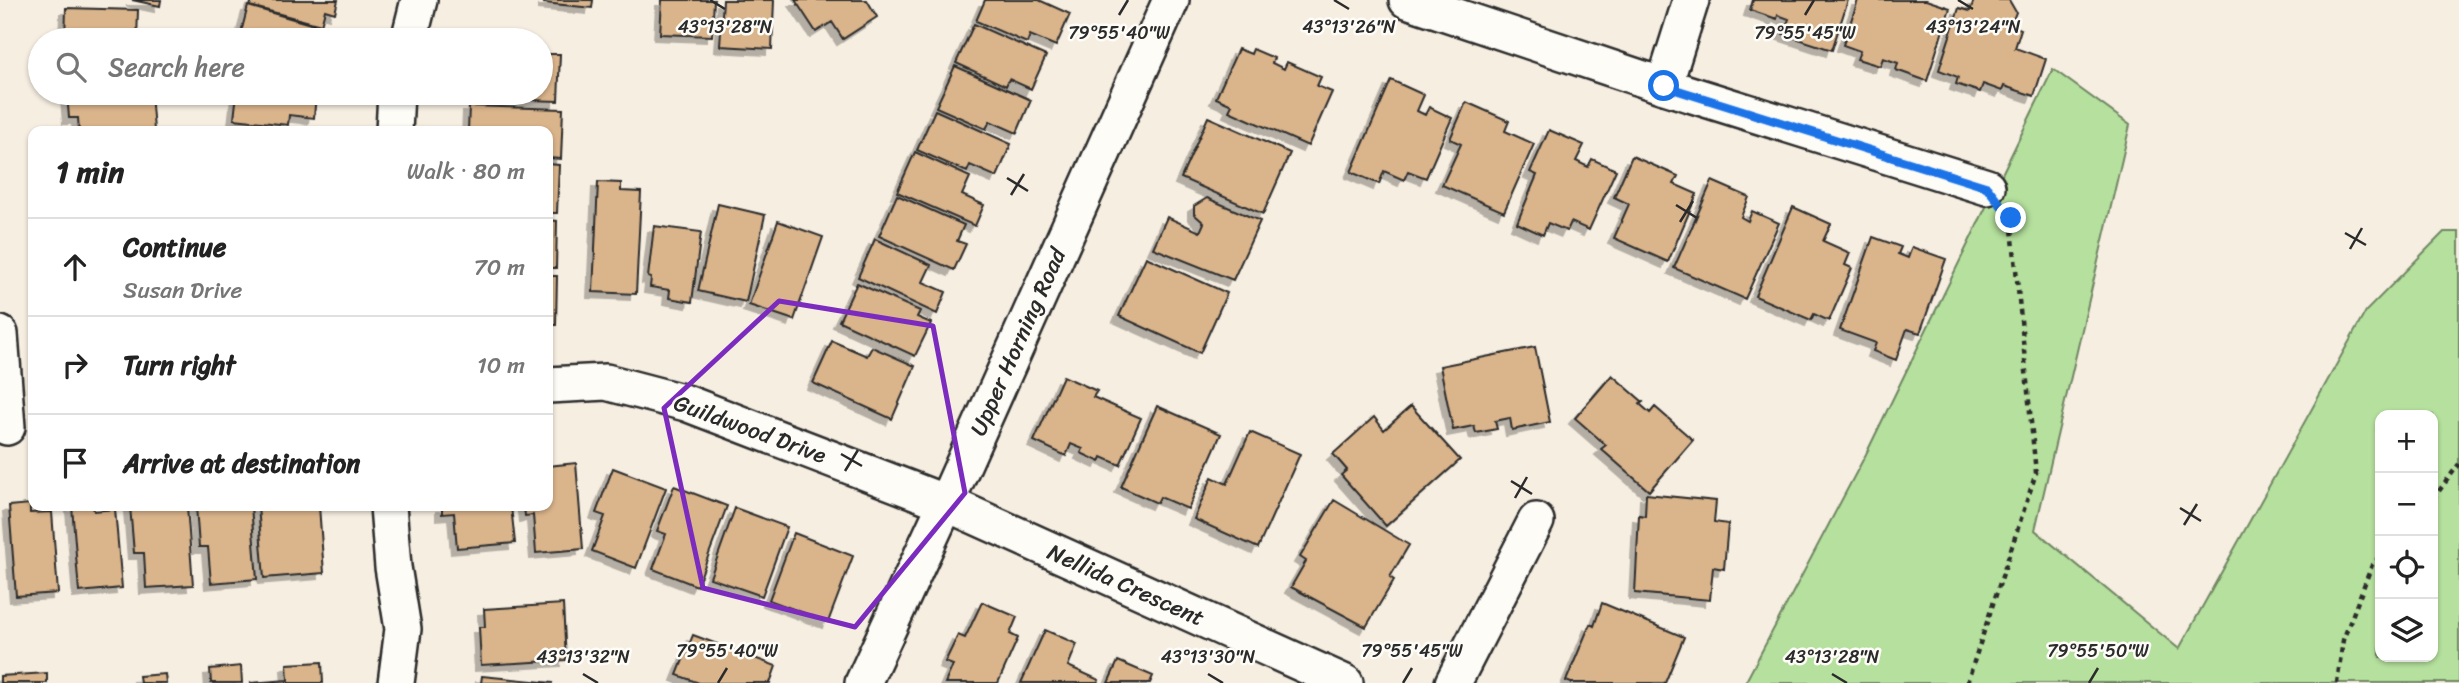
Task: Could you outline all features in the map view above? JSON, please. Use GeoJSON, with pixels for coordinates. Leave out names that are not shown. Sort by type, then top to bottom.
{"type":"FeatureCollection","features":[{"type":"Feature","properties":{"kind":"street"},"geometry":{"type":"LineString","coordinates":[[412,28],[419,0]]}},
{"type":"Feature","properties":{"kind":"street","name":"Upper Horning Road"},"geometry":{"type":"LineString","coordinates":[[863,683],[1171,0]]}},
{"type":"Feature","properties":{"kind":"street"},"geometry":{"type":"LineString","coordinates":[[1407,0],[1664,86],[1987,187]]}},
{"type":"Feature","properties":{"kind":"street"},"geometry":{"type":"LineString","coordinates":[[1664,86],[1691,0]]}},
{"type":"Feature","properties":{"kind":"street"},"geometry":{"type":"LineString","coordinates":[[394,126],[395,105]]}},
{"type":"Feature","properties":{"kind":"street"},"geometry":{"type":"LineString","coordinates":[[0,334],[14,426]]}},
{"type":"Feature","properties":{"kind":"street","name":"Guildwood Drive"},"geometry":{"type":"LineString","coordinates":[[553,385],[606,382],[686,403],[946,503]]}},
{"type":"Feature","properties":{"kind":"street","name":"Nellida Crescent"},"geometry":{"type":"LineString","coordinates":[[946,503],[1345,683]]}},
{"type":"Feature","properties":{"kind":"street"},"geometry":{"type":"LineString","coordinates":[[388,511],[393,567],[403,629],[396,683]]}},
{"type":"Feature","properties":{"kind":"street"},"geometry":{"type":"LineString","coordinates":[[1453,683],[1536,521]]}},
{"type":"Feature","properties":{"kind":"path"},"geometry":{"type":"LineString","coordinates":[[1967,683],[2036,473],[2011,218],[1987,187]]}},
{"type":"Feature","properties":{"kind":"path"},"geometry":{"type":"LineString","coordinates":[[2438,492],[2459,464]]}},
{"type":"Feature","properties":{"kind":"path"},"geometry":{"type":"LineString","coordinates":[[2337,683],[2343,640],[2375,562]]}},
{"type":"Feature","properties":{"kind":"highlighted area"},"geometry":{"type":"Polygon","coordinates":[[[779,301],[933,326],[965,493],[855,627],[703,588],[664,408],[779,301]]]}},
{"type":"Feature","properties":{"kind":"green space"},"geometry":{"type":"Polygon","coordinates":[[[2053,69],[2130,125],[2035,530],[2179,649],[2366,311],[2444,232],[2459,232],[2459,683],[1745,683],[1866,454],[2053,69]]]}},
{"type":"Feature","properties":{"kind":"building"},"geometry":{"type":"Polygon","coordinates":[[[132,0],[161,0],[160,6],[132,0]]]}},
{"type":"Feature","properties":{"kind":"building"},"geometry":{"type":"Polygon","coordinates":[[[252,0],[338,0],[335,13],[325,10],[321,25],[250,6],[252,0]]]}},
{"type":"Feature","properties":{"kind":"building"},"geometry":{"type":"Polygon","coordinates":[[[544,0],[593,0],[592,8],[544,3],[544,0]]]}},
{"type":"Feature","properties":{"kind":"building"},"geometry":{"type":"Polygon","coordinates":[[[662,0],[714,0],[712,36],[660,34],[662,0]]]}},
{"type":"Feature","properties":{"kind":"building"},"geometry":{"type":"Polygon","coordinates":[[[723,0],[774,0],[772,49],[720,46],[723,0]]]}},
{"type":"Feature","properties":{"kind":"building"},"geometry":{"type":"Polygon","coordinates":[[[795,0],[867,0],[877,17],[843,39],[832,22],[816,32],[795,0]]]}},
{"type":"Feature","properties":{"kind":"building"},"geometry":{"type":"Polygon","coordinates":[[[985,0],[1039,0],[1070,14],[1056,46],[1030,35],[1027,43],[976,21],[985,0]]]}},
{"type":"Feature","properties":{"kind":"building"},"geometry":{"type":"Polygon","coordinates":[[[1753,0],[1848,0],[1832,50],[1783,34],[1789,19],[1778,15],[1777,19],[1750,10],[1753,0]]]}},
{"type":"Feature","properties":{"kind":"building"},"geometry":{"type":"Polygon","coordinates":[[[1858,0],[1926,0],[1950,8],[1927,81],[1896,70],[1898,63],[1883,58],[1880,66],[1857,59],[1860,51],[1843,45],[1858,0]]]}},
{"type":"Feature","properties":{"kind":"building"},"geometry":{"type":"Polygon","coordinates":[[[1974,0],[2009,0],[2016,12],[2011,25],[2021,29],[2015,48],[2046,59],[2034,96],[2004,86],[2002,91],[1983,84],[1980,92],[1956,84],[1958,77],[1939,70],[1959,8],[1970,11],[1974,0]]]}},
{"type":"Feature","properties":{"kind":"building"},"geometry":{"type":"Polygon","coordinates":[[[248,6],[314,25],[314,28],[242,28],[248,6]]]}},
{"type":"Feature","properties":{"kind":"building"},"geometry":{"type":"Polygon","coordinates":[[[66,8],[138,10],[137,28],[65,28],[66,8]]]}},
{"type":"Feature","properties":{"kind":"building"},"geometry":{"type":"Polygon","coordinates":[[[974,24],[1046,56],[1031,89],[1009,79],[1006,86],[956,63],[974,24]]]}},
{"type":"Feature","properties":{"kind":"building"},"geometry":{"type":"Polygon","coordinates":[[[1238,49],[1251,54],[1253,49],[1274,58],[1272,63],[1284,69],[1287,62],[1321,77],[1317,86],[1332,92],[1308,146],[1229,111],[1232,105],[1216,98],[1238,49]]]}},
{"type":"Feature","properties":{"kind":"building"},"geometry":{"type":"Polygon","coordinates":[[[553,54],[560,54],[558,101],[553,101],[553,54]]]}},
{"type":"Feature","properties":{"kind":"building"},"geometry":{"type":"Polygon","coordinates":[[[955,66],[1031,100],[1017,133],[990,121],[986,129],[936,107],[955,66]]]}},
{"type":"Feature","properties":{"kind":"building"},"geometry":{"type":"Polygon","coordinates":[[[1391,80],[1424,95],[1417,111],[1425,115],[1429,107],[1452,118],[1426,178],[1408,171],[1404,180],[1384,171],[1379,184],[1351,172],[1391,80]]]}},
{"type":"Feature","properties":{"kind":"building"},"geometry":{"type":"Polygon","coordinates":[[[1466,102],[1509,121],[1505,131],[1534,144],[1504,212],[1442,185],[1461,144],[1450,139],[1466,102]]]}},
{"type":"Feature","properties":{"kind":"building"},"geometry":{"type":"Polygon","coordinates":[[[68,105],[152,105],[154,126],[79,126],[78,118],[69,118],[68,105]]]}},
{"type":"Feature","properties":{"kind":"building"},"geometry":{"type":"Polygon","coordinates":[[[236,105],[315,105],[314,118],[289,115],[288,125],[234,119],[236,105]]]}},
{"type":"Feature","properties":{"kind":"building"},"geometry":{"type":"Polygon","coordinates":[[[469,106],[563,109],[561,159],[553,158],[553,126],[468,126],[469,106]]]}},
{"type":"Feature","properties":{"kind":"building"},"geometry":{"type":"Polygon","coordinates":[[[935,110],[1011,144],[997,177],[970,165],[967,172],[917,150],[935,110]]]}},
{"type":"Feature","properties":{"kind":"building"},"geometry":{"type":"Polygon","coordinates":[[[1208,117],[1290,153],[1263,214],[1181,178],[1208,117]]]}},
{"type":"Feature","properties":{"kind":"building"},"geometry":{"type":"Polygon","coordinates":[[[1549,130],[1584,145],[1576,161],[1588,167],[1592,159],[1616,170],[1589,230],[1571,222],[1567,231],[1548,223],[1543,235],[1517,223],[1537,175],[1530,172],[1549,130]]]}},
{"type":"Feature","properties":{"kind":"building"},"geometry":{"type":"Polygon","coordinates":[[[915,152],[970,177],[962,195],[984,205],[975,226],[897,192],[915,152]]]}},
{"type":"Feature","properties":{"kind":"building"},"geometry":{"type":"Polygon","coordinates":[[[1632,156],[1678,176],[1674,184],[1697,194],[1668,262],[1614,238],[1629,204],[1614,197],[1632,156]]]}},
{"type":"Feature","properties":{"kind":"building"},"geometry":{"type":"Polygon","coordinates":[[[553,164],[559,165],[557,213],[553,213],[553,164]]]}},
{"type":"Feature","properties":{"kind":"building"},"geometry":{"type":"Polygon","coordinates":[[[1712,181],[1749,197],[1741,217],[1748,221],[1752,211],[1779,223],[1745,299],[1674,268],[1712,181]]]}},
{"type":"Feature","properties":{"kind":"building"},"geometry":{"type":"Polygon","coordinates":[[[598,182],[621,183],[621,191],[641,192],[636,294],[593,292],[598,182]]]}},
{"type":"Feature","properties":{"kind":"building"},"geometry":{"type":"Polygon","coordinates":[[[897,195],[964,225],[957,241],[966,244],[954,270],[879,236],[897,195]]]}},
{"type":"Feature","properties":{"kind":"building"},"geometry":{"type":"Polygon","coordinates":[[[1207,198],[1260,221],[1233,280],[1153,248],[1167,217],[1200,232],[1204,223],[1194,214],[1194,206],[1207,198]]]}},
{"type":"Feature","properties":{"kind":"building"},"geometry":{"type":"Polygon","coordinates":[[[718,204],[765,215],[746,302],[698,291],[718,204]]]}},
{"type":"Feature","properties":{"kind":"building"},"geometry":{"type":"Polygon","coordinates":[[[1793,207],[1831,224],[1823,241],[1850,253],[1845,265],[1852,268],[1829,321],[1814,314],[1811,320],[1755,296],[1793,207]]]}},
{"type":"Feature","properties":{"kind":"building"},"geometry":{"type":"Polygon","coordinates":[[[553,221],[557,221],[556,268],[553,268],[553,221]]]}},
{"type":"Feature","properties":{"kind":"building"},"geometry":{"type":"Polygon","coordinates":[[[778,221],[823,237],[794,320],[749,305],[778,221]]]}},
{"type":"Feature","properties":{"kind":"building"},"geometry":{"type":"Polygon","coordinates":[[[654,226],[701,232],[692,302],[669,298],[670,290],[650,287],[651,278],[648,277],[654,226]]]}},
{"type":"Feature","properties":{"kind":"building"},"geometry":{"type":"Polygon","coordinates":[[[1873,237],[1901,247],[1898,254],[1908,258],[1912,247],[1946,259],[1920,333],[1907,329],[1896,360],[1873,351],[1876,343],[1840,330],[1873,237]]]}},
{"type":"Feature","properties":{"kind":"building"},"geometry":{"type":"Polygon","coordinates":[[[875,239],[931,265],[923,282],[946,292],[937,314],[858,277],[875,239]]]}},
{"type":"Feature","properties":{"kind":"building"},"geometry":{"type":"Polygon","coordinates":[[[1146,257],[1227,293],[1200,353],[1119,316],[1146,257]]]}},
{"type":"Feature","properties":{"kind":"building"},"geometry":{"type":"Polygon","coordinates":[[[553,276],[557,276],[556,325],[553,325],[553,276]]]}},
{"type":"Feature","properties":{"kind":"building"},"geometry":{"type":"Polygon","coordinates":[[[857,283],[920,311],[917,317],[931,323],[915,356],[839,321],[857,283]]]}},
{"type":"Feature","properties":{"kind":"building"},"geometry":{"type":"Polygon","coordinates":[[[832,341],[867,356],[872,347],[915,366],[892,419],[813,383],[832,341]]]}},
{"type":"Feature","properties":{"kind":"building"},"geometry":{"type":"Polygon","coordinates":[[[1535,347],[1550,422],[1512,430],[1510,418],[1495,421],[1497,429],[1476,433],[1474,426],[1453,430],[1440,366],[1535,347]]]}},
{"type":"Feature","properties":{"kind":"building"},"geometry":{"type":"Polygon","coordinates":[[[1612,375],[1643,402],[1640,404],[1650,413],[1655,407],[1693,440],[1649,491],[1601,449],[1606,445],[1575,418],[1612,375]]]}},
{"type":"Feature","properties":{"kind":"building"},"geometry":{"type":"Polygon","coordinates":[[[1063,376],[1097,391],[1093,397],[1141,418],[1120,465],[1102,457],[1100,462],[1081,453],[1083,449],[1071,444],[1066,456],[1034,441],[1063,376]]]}},
{"type":"Feature","properties":{"kind":"building"},"geometry":{"type":"Polygon","coordinates":[[[1157,406],[1221,434],[1188,509],[1160,497],[1157,503],[1121,487],[1157,406]]]}},
{"type":"Feature","properties":{"kind":"building"},"geometry":{"type":"Polygon","coordinates":[[[1411,406],[1460,460],[1386,526],[1341,475],[1347,470],[1333,454],[1374,417],[1384,430],[1411,406]]]}},
{"type":"Feature","properties":{"kind":"building"},"geometry":{"type":"Polygon","coordinates":[[[1250,432],[1300,454],[1258,548],[1194,519],[1212,477],[1227,484],[1250,432]]]}},
{"type":"Feature","properties":{"kind":"building"},"geometry":{"type":"Polygon","coordinates":[[[576,463],[583,549],[536,553],[533,515],[525,516],[524,511],[553,511],[553,465],[576,463]]]}},
{"type":"Feature","properties":{"kind":"building"},"geometry":{"type":"Polygon","coordinates":[[[613,468],[666,488],[636,568],[592,551],[605,516],[596,513],[613,468]]]}},
{"type":"Feature","properties":{"kind":"building"},"geometry":{"type":"Polygon","coordinates":[[[674,486],[727,506],[697,586],[653,569],[666,534],[657,531],[674,486]]]}},
{"type":"Feature","properties":{"kind":"building"},"geometry":{"type":"Polygon","coordinates":[[[1646,494],[1716,501],[1714,522],[1728,524],[1724,569],[1713,567],[1710,600],[1635,593],[1639,515],[1645,516],[1646,494]]]}},
{"type":"Feature","properties":{"kind":"building"},"geometry":{"type":"Polygon","coordinates":[[[1334,500],[1409,545],[1390,577],[1394,580],[1366,627],[1291,587],[1306,561],[1300,557],[1334,500]]]}},
{"type":"Feature","properties":{"kind":"building"},"geometry":{"type":"Polygon","coordinates":[[[28,504],[30,513],[52,512],[58,593],[16,596],[9,506],[28,504]]]}},
{"type":"Feature","properties":{"kind":"building"},"geometry":{"type":"Polygon","coordinates":[[[735,508],[787,527],[762,596],[710,578],[735,508]]]}},
{"type":"Feature","properties":{"kind":"building"},"geometry":{"type":"Polygon","coordinates":[[[72,511],[115,511],[122,588],[79,592],[72,511]]]}},
{"type":"Feature","properties":{"kind":"building"},"geometry":{"type":"Polygon","coordinates":[[[130,511],[187,511],[193,585],[146,588],[144,553],[134,553],[130,511]]]}},
{"type":"Feature","properties":{"kind":"building"},"geometry":{"type":"Polygon","coordinates":[[[196,511],[251,511],[257,579],[211,583],[208,547],[199,547],[196,511]]]}},
{"type":"Feature","properties":{"kind":"building"},"geometry":{"type":"Polygon","coordinates":[[[258,511],[319,511],[324,573],[264,578],[258,511]]]}},
{"type":"Feature","properties":{"kind":"building"},"geometry":{"type":"Polygon","coordinates":[[[442,511],[512,511],[515,543],[457,548],[454,513],[442,514],[442,511]]]}},
{"type":"Feature","properties":{"kind":"building"},"geometry":{"type":"Polygon","coordinates":[[[794,533],[853,556],[828,622],[769,600],[794,533]]]}},
{"type":"Feature","properties":{"kind":"building"},"geometry":{"type":"Polygon","coordinates":[[[982,602],[1017,617],[1010,634],[1018,638],[998,683],[945,683],[953,665],[945,662],[958,635],[965,638],[982,602]]]}},
{"type":"Feature","properties":{"kind":"building"},"geometry":{"type":"Polygon","coordinates":[[[1602,603],[1684,637],[1665,683],[1566,681],[1590,624],[1594,626],[1602,603]]]}},
{"type":"Feature","properties":{"kind":"building"},"geometry":{"type":"Polygon","coordinates":[[[563,604],[566,660],[481,665],[479,627],[485,627],[484,609],[563,604]]]}},
{"type":"Feature","properties":{"kind":"building"},"geometry":{"type":"Polygon","coordinates":[[[1045,630],[1077,644],[1068,666],[1099,680],[1098,683],[1021,683],[1045,630]]]}},
{"type":"Feature","properties":{"kind":"building"},"geometry":{"type":"Polygon","coordinates":[[[693,635],[776,666],[770,683],[699,683],[677,675],[693,635]]]}},
{"type":"Feature","properties":{"kind":"building"},"geometry":{"type":"Polygon","coordinates":[[[1118,661],[1153,676],[1150,683],[1108,683],[1118,661]]]}},
{"type":"Feature","properties":{"kind":"building"},"geometry":{"type":"Polygon","coordinates":[[[322,662],[323,683],[250,683],[288,680],[287,664],[322,662]]]}},
{"type":"Feature","properties":{"kind":"building"},"geometry":{"type":"Polygon","coordinates":[[[241,666],[242,683],[211,683],[210,669],[241,666]]]}},
{"type":"Feature","properties":{"kind":"building"},"geometry":{"type":"Polygon","coordinates":[[[47,673],[47,683],[0,683],[0,676],[47,673]]]}},
{"type":"Feature","properties":{"kind":"building"},"geometry":{"type":"Polygon","coordinates":[[[165,674],[166,683],[140,683],[139,676],[165,674]]]}},
{"type":"Feature","properties":{"kind":"building"},"geometry":{"type":"Polygon","coordinates":[[[482,676],[553,683],[481,683],[482,676]]]}},
{"type":"Feature","properties":{"kind":"route"},"geometry":{"type":"LineString","coordinates":[[1664,86],[1987,187],[2011,218]]}}]}
